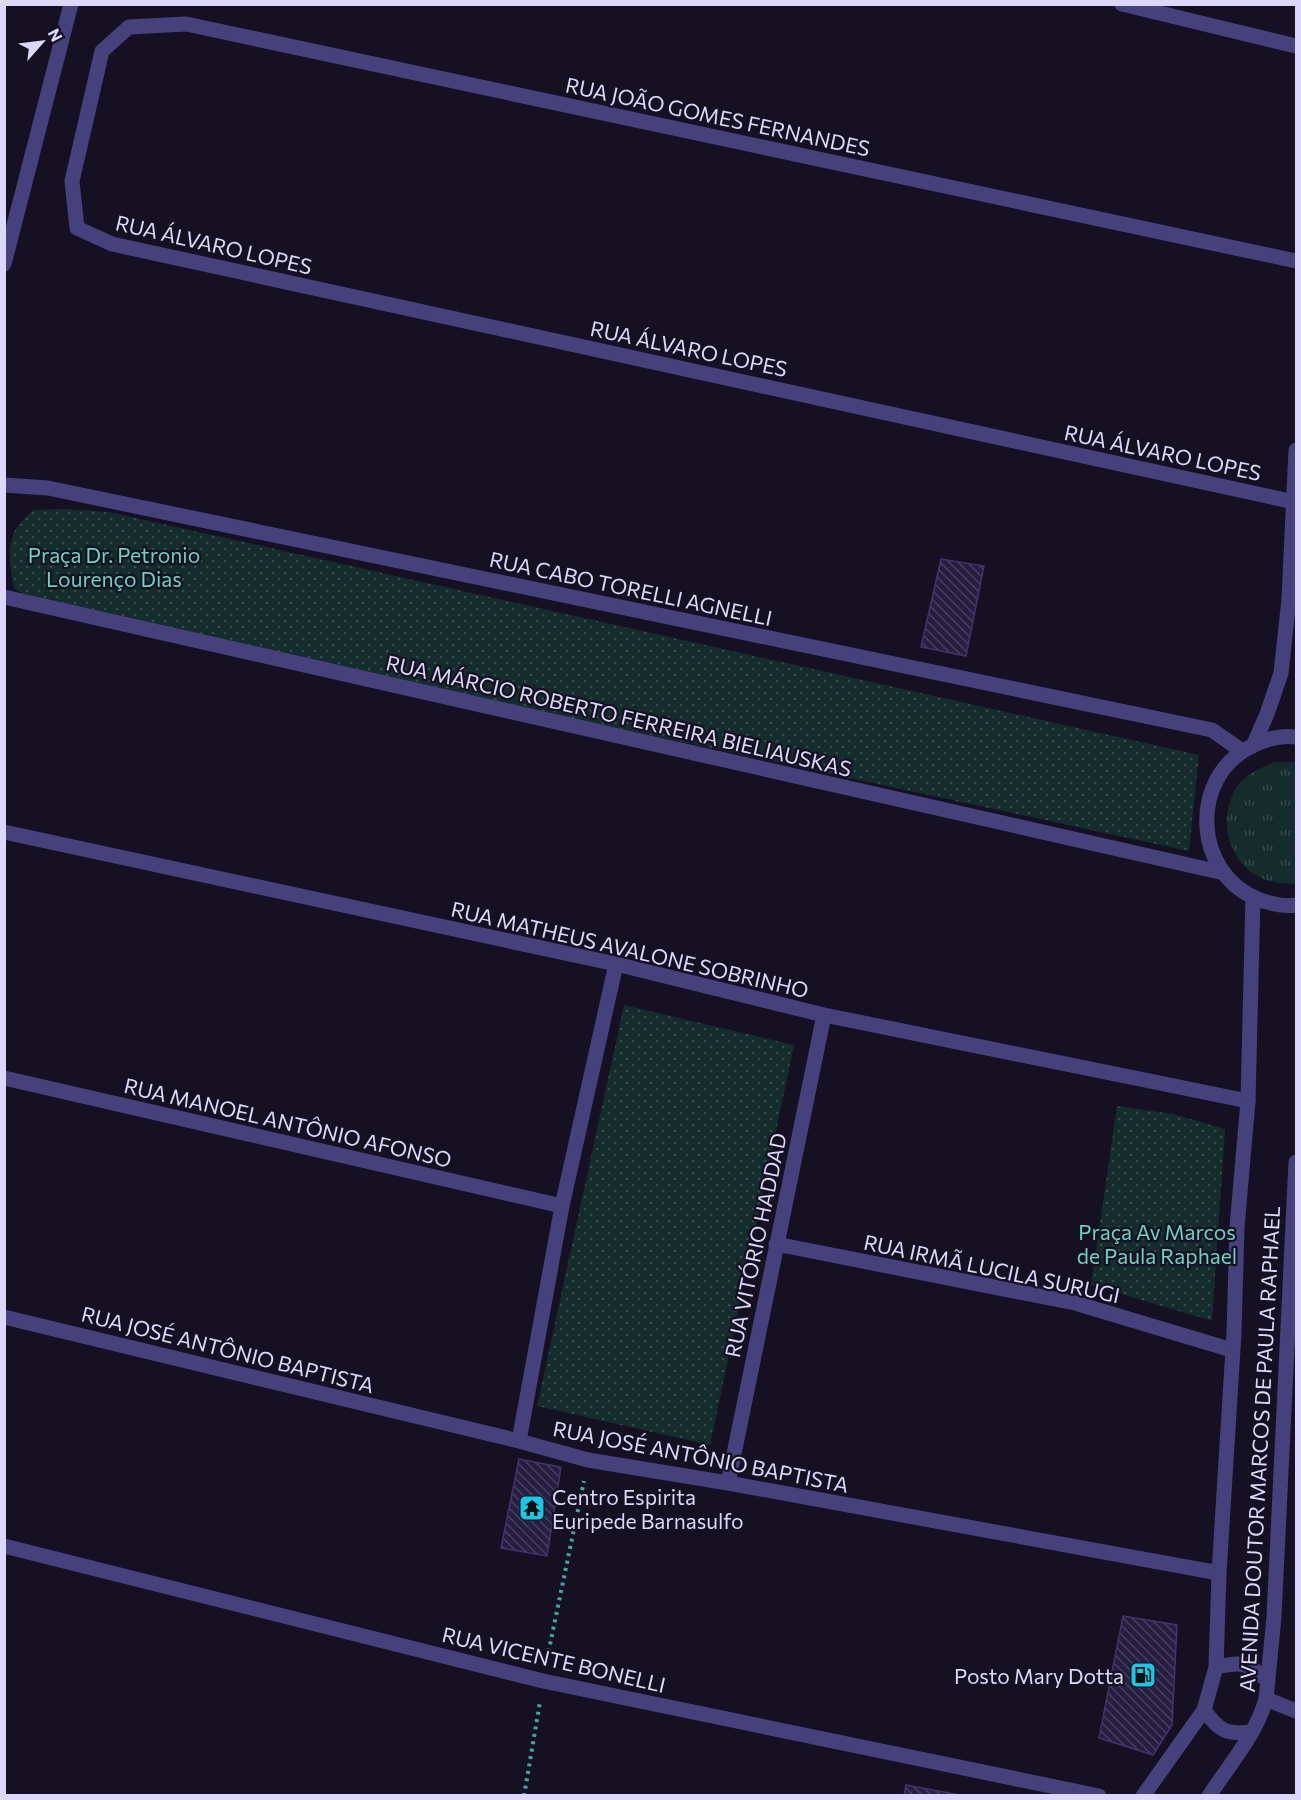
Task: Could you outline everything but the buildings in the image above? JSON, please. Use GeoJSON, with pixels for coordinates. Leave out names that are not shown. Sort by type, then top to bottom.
{"type":"FeatureCollection","features":[{"type":"Feature","properties":{"kind":"street"},"geometry":{"type":"LineString","coordinates":[[4,264],[71,4]]}},
{"type":"Feature","properties":{"kind":"street"},"geometry":{"type":"LineString","coordinates":[[1122,4],[1296,46]]}},
{"type":"Feature","properties":{"kind":"street","name":"RUA JOÃO GOMES FERNANDES"},"geometry":{"type":"LineString","coordinates":[[129,27],[186,24],[1296,261]]}},
{"type":"Feature","properties":{"kind":"street","name":"RUA ÁLVARO LOPES"},"geometry":{"type":"LineString","coordinates":[[129,27],[102,51],[72,181],[77,228],[112,244],[1294,502]]}},
{"type":"Feature","properties":{"kind":"street"},"geometry":{"type":"LineString","coordinates":[[1248,748],[1267,714],[1281,673],[1289,599],[1296,450]]}},
{"type":"Feature","properties":{"kind":"street","name":"RUA CABO TORELLI AGNELLI"},"geometry":{"type":"LineString","coordinates":[[4,485],[48,488],[1212,730],[1248,748]]}},
{"type":"Feature","properties":{"kind":"street","name":"RUA MÁRCIO ROBERTO FERREIRA BIELIAUSKAS"},"geometry":{"type":"LineString","coordinates":[[4,597],[1224,873]]}},
{"type":"Feature","properties":{"kind":"street"},"geometry":{"type":"LineString","coordinates":[[1296,737],[1264,740],[1248,748],[1222,770],[1210,794],[1205,822],[1210,849],[1224,873],[1237,887],[1271,904],[1296,905]]}},
{"type":"Feature","properties":{"kind":"street","name":"RUA MATHEUS AVALONE SOBRINHO"},"geometry":{"type":"LineString","coordinates":[[4,832],[616,964],[824,1015],[1248,1101]]}},
{"type":"Feature","properties":{"kind":"street","name":"AVENIDA DOUTOR MARCOS DE PAULA RAPHAEL"},"geometry":{"type":"LineString","coordinates":[[1143,1796],[1204,1710],[1216,1667],[1237,1227],[1248,1101],[1253,897]]}},
{"type":"Feature","properties":{"kind":"street"},"geometry":{"type":"LineString","coordinates":[[519,1441],[562,1206],[616,964]]}},
{"type":"Feature","properties":{"kind":"street","name":"RUA VITÓRIO HADDAD"},"geometry":{"type":"LineString","coordinates":[[728,1483],[824,1015]]}},
{"type":"Feature","properties":{"kind":"street","name":"RUA MANOEL ANTÔNIO AFONSO"},"geometry":{"type":"LineString","coordinates":[[4,1078],[562,1206]]}},
{"type":"Feature","properties":{"kind":"street","name":"AVENIDA DOUTOR MARCOS DE PAULA RAPHAEL"},"geometry":{"type":"LineString","coordinates":[[1209,1796],[1252,1732],[1266,1699],[1274,1617],[1296,1162]]}},
{"type":"Feature","properties":{"kind":"street","name":"RUA IRMÃ LUCILA SURUGI"},"geometry":{"type":"LineString","coordinates":[[776,1244],[1075,1303],[1232,1350]]}},
{"type":"Feature","properties":{"kind":"street","name":"RUA JOSÉ ANTÔNIO BAPTISTA"},"geometry":{"type":"LineString","coordinates":[[4,1317],[519,1441],[588,1460],[728,1483],[1219,1573]]}},
{"type":"Feature","properties":{"kind":"street","name":"RUA VICENTE BONELLI"},"geometry":{"type":"LineString","coordinates":[[4,1546],[543,1681],[1099,1796]]}},
{"type":"Feature","properties":{"kind":"street"},"geometry":{"type":"LineString","coordinates":[[1216,1667],[1248,1665],[1268,1681]]}},
{"type":"Feature","properties":{"kind":"street"},"geometry":{"type":"LineString","coordinates":[[1266,1699],[1296,1711]]}},
{"type":"Feature","properties":{"kind":"street"},"geometry":{"type":"LineString","coordinates":[[1204,1710],[1212,1721],[1229,1733],[1252,1732]]}},
{"type":"Feature","properties":{"kind":"path"},"geometry":{"type":"LineString","coordinates":[[524,1796],[543,1681],[588,1460]]}},
{"type":"Feature","properties":{"kind":"green space","name":"Praça Dr. Petronio Lourenço Dias"},"geometry":{"type":"Polygon","coordinates":[[[65,509],[109,512],[1199,755],[1189,851],[36,603],[14,588],[10,563],[12,538],[20,523],[34,510],[65,509]]]}},
{"type":"Feature","properties":{"kind":"green space"},"geometry":{"type":"Polygon","coordinates":[[[1274,762],[1296,762],[1296,884],[1259,877],[1239,859],[1228,835],[1228,808],[1239,784],[1251,774],[1274,762]]]}},
{"type":"Feature","properties":{"kind":"green space"},"geometry":{"type":"Polygon","coordinates":[[[624,1005],[794,1045],[710,1445],[537,1406],[624,1005]]]}},
{"type":"Feature","properties":{"kind":"green space","name":"Praça Av Marcos de Paula Raphael"},"geometry":{"type":"Polygon","coordinates":[[[1117,1106],[1173,1114],[1225,1129],[1212,1321],[1091,1285],[1117,1106]]]}},
{"type":"Feature","properties":{"kind":"place","name":"Centro Espirita Euripede Barnasulfo"},"geometry":{"type":"Point","coordinates":[532,1508]}},
{"type":"Feature","properties":{"kind":"place","name":"Posto Mary Dotta"},"geometry":{"type":"Point","coordinates":[1143,1675]}}]}
